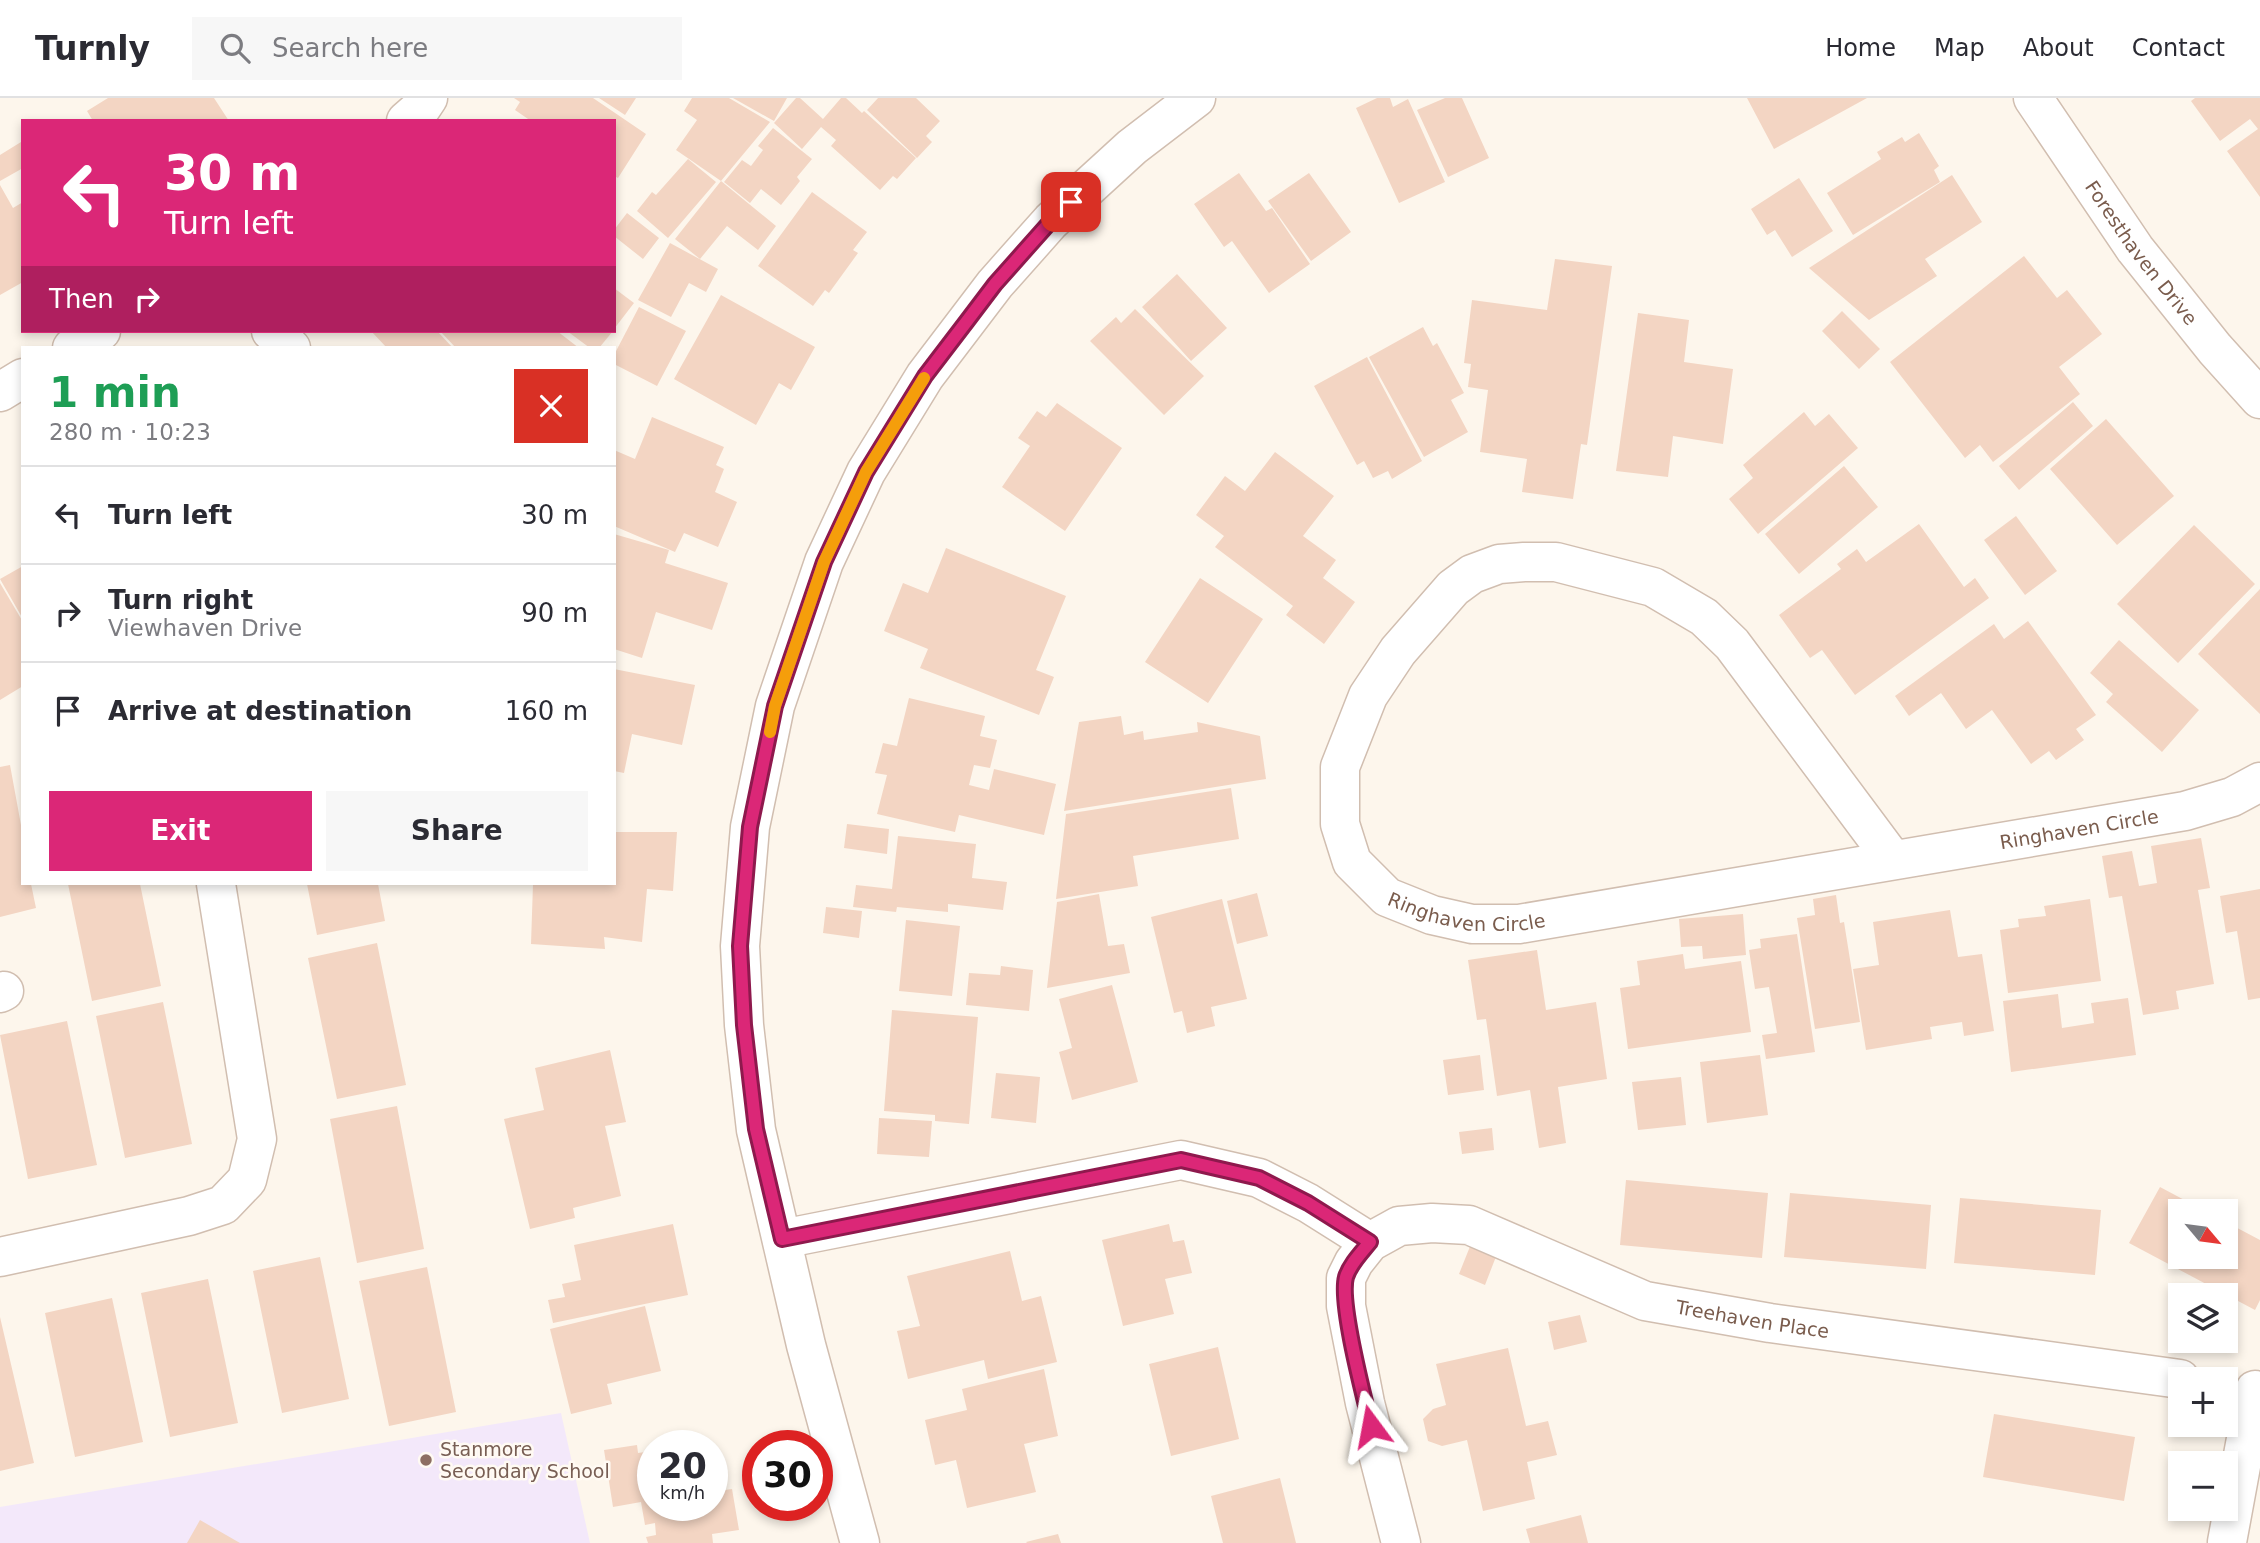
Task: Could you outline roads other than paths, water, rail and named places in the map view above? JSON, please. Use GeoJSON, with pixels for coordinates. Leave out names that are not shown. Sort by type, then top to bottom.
{"type":"FeatureCollection","features":[{"type":"Feature","properties":{"kind":"street"},"geometry":{"type":"LineString","coordinates":[[408,119],[428,98]]}},
{"type":"Feature","properties":{"kind":"street"},"geometry":{"type":"LineString","coordinates":[[860,1543],[806,1345],[756,1129],[744,1025],[740,946],[750,827],[775,706],[824,562],[866,472],[925,376],[995,284],[1051,221],[1132,147],[1196,98]]}},
{"type":"Feature","properties":{"kind":"street","name":"Foresthaven Drive"},"geometry":{"type":"LineString","coordinates":[[2033,98],[2135,249],[2215,349],[2260,399]]}},
{"type":"Feature","properties":{"kind":"street"},"geometry":{"type":"LineString","coordinates":[[75,346],[98,333]]}},
{"type":"Feature","properties":{"kind":"street"},"geometry":{"type":"LineString","coordinates":[[273,333],[289,346]]}},
{"type":"Feature","properties":{"kind":"street"},"geometry":{"type":"LineString","coordinates":[[0,392],[21,379]]}},
{"type":"Feature","properties":{"kind":"street","name":"Ringhaven Circle"},"geometry":{"type":"LineString","coordinates":[[1893,860],[1732,644],[1704,617],[1653,587],[1556,562],[1499,564],[1472,574],[1453,588],[1398,651],[1368,695],[1340,767],[1340,824],[1352,862],[1387,897],[1432,915],[1472,924],[1519,924],[2185,811],[2232,797],[2260,782]]}},
{"type":"Feature","properties":{"kind":"street"},"geometry":{"type":"LineString","coordinates":[[0,1257],[189,1216],[223,1205],[247,1180],[257,1139],[216,885]]}},
{"type":"Feature","properties":{"kind":"street"},"geometry":{"type":"LineString","coordinates":[[782,1239],[1181,1160],[1259,1178],[1308,1203],[1362,1252],[1346,1278],[1346,1306],[1365,1403],[1401,1543]]}},
{"type":"Feature","properties":{"kind":"street","name":"Treehaven Place"},"geometry":{"type":"LineString","coordinates":[[1362,1252],[1399,1226],[1432,1223],[1469,1225],[1645,1301],[1770,1323],[2168,1378]]}},
{"type":"Feature","properties":{"kind":"street"},"geometry":{"type":"LineString","coordinates":[[2227,1542],[2247,1389]]}},
{"type":"Feature","properties":{"kind":"place","name":"Stanmore Secondary School"},"geometry":{"type":"Point","coordinates":[426,1460]}}]}
